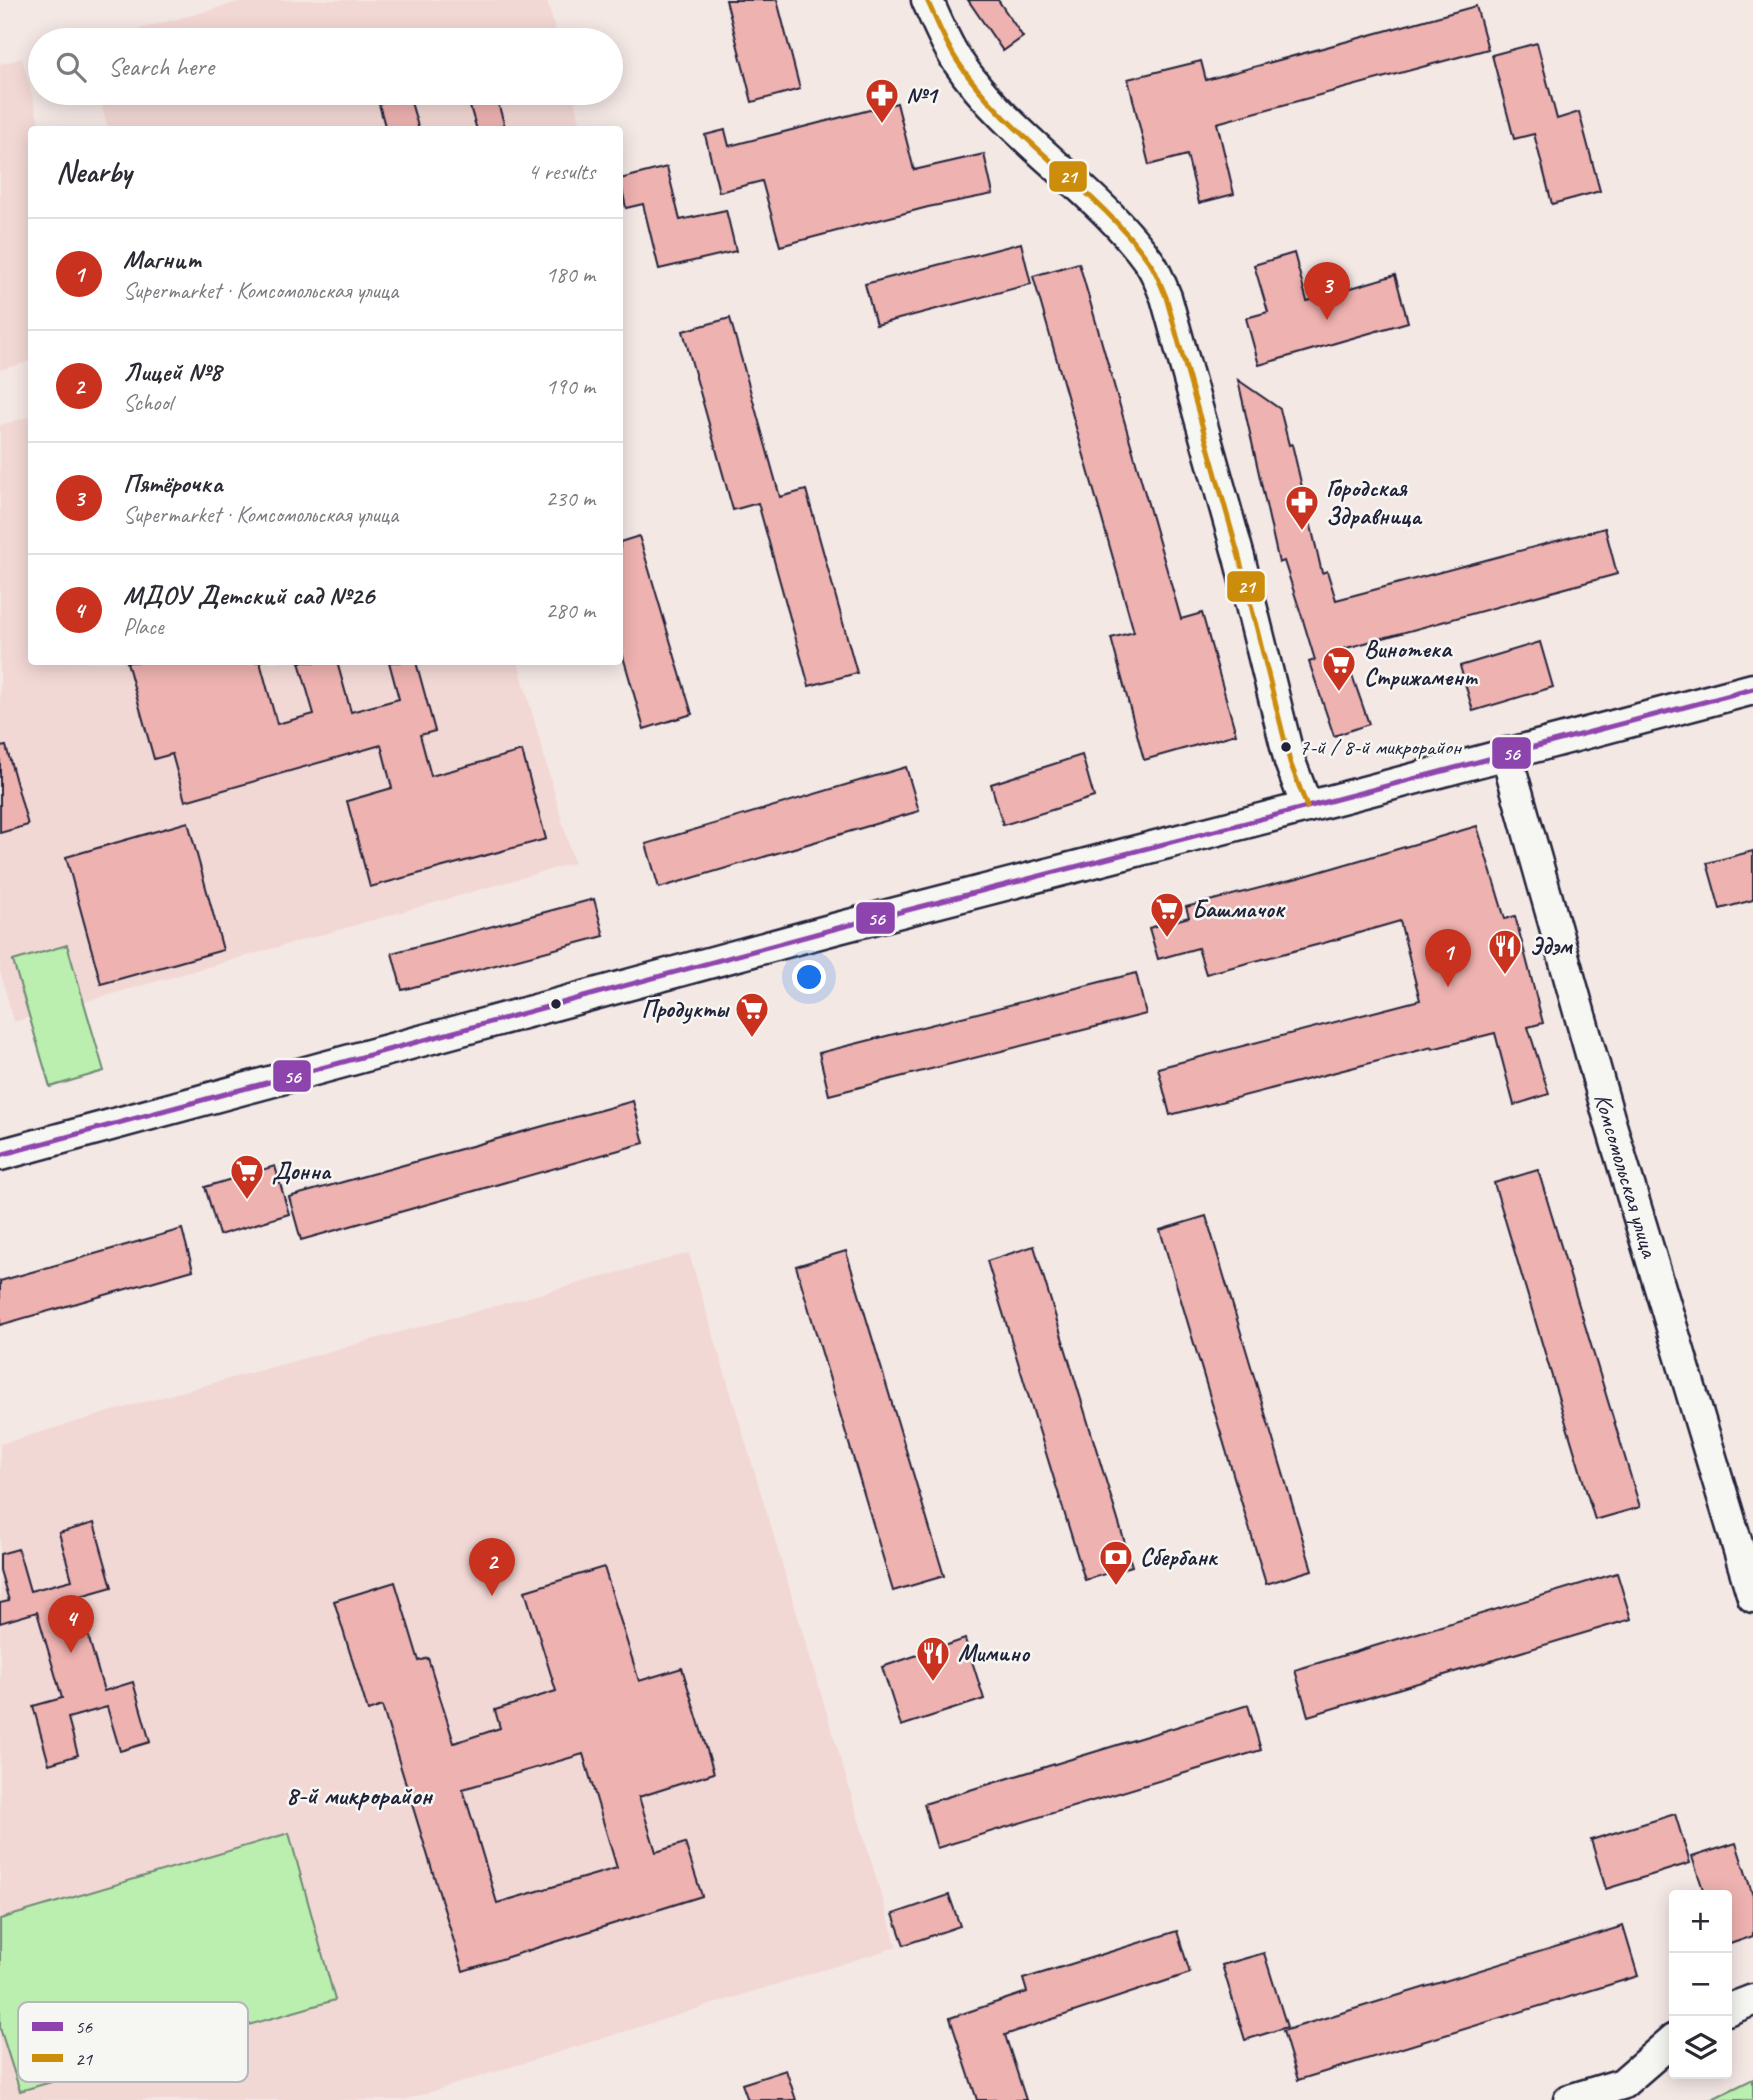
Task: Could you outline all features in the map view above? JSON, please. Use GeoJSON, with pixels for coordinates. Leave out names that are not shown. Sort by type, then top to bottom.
{"type":"FeatureCollection","features":[{"type":"Feature","properties":{"kind":"street"},"geometry":{"type":"LineString","coordinates":[[928,0],[938,27],[958,63],[981,91],[1137,246],[1155,272],[1167,297],[1240,557],[1290,762],[1307,807]]}},
{"type":"Feature","properties":{"kind":"street"},"geometry":{"type":"LineString","coordinates":[[0,1155],[834,929],[1753,689]]}},
{"type":"Feature","properties":{"kind":"street","name":"Комсомольская улица"},"geometry":{"type":"LineString","coordinates":[[1506,753],[1611,1125],[1753,1597]]}},
{"type":"Feature","properties":{"kind":"street"},"geometry":{"type":"LineString","coordinates":[[1732,2008],[1753,2000]]}},
{"type":"Feature","properties":{"kind":"street"},"geometry":{"type":"LineString","coordinates":[[1569,2100],[1622,2084],[1669,2043]]}},
{"type":"Feature","properties":{"kind":"shaded area"},"geometry":{"type":"Polygon","coordinates":[[[247,0],[547,0],[555,28],[143,28],[247,0]]]}},
{"type":"Feature","properties":{"kind":"shaded area"},"geometry":{"type":"Polygon","coordinates":[[[22,58],[28,80],[28,105],[35,105],[40,126],[28,126],[28,362],[0,370],[0,64],[22,58]]]}},
{"type":"Feature","properties":{"kind":"shaded area"},"geometry":{"type":"Polygon","coordinates":[[[101,105],[575,105],[581,126],[107,126],[101,105]]]}},
{"type":"Feature","properties":{"kind":"shaded area"},"geometry":{"type":"Polygon","coordinates":[[[28,417],[28,665],[519,665],[574,863],[14,1022],[0,972],[0,425],[28,417]]]}},
{"type":"Feature","properties":{"kind":"shaded area"},"geometry":{"type":"Polygon","coordinates":[[[689,1253],[897,1947],[405,2100],[0,2100],[0,1444],[140,1403],[689,1253]]]}},
{"type":"Feature","properties":{"kind":"green space"},"geometry":{"type":"Polygon","coordinates":[[[67,945],[104,1071],[50,1087],[13,961],[67,945]]]}},
{"type":"Feature","properties":{"kind":"green space"},"geometry":{"type":"Polygon","coordinates":[[[289,1833],[335,2000],[248,2025],[248,2002],[18,2002],[18,2082],[51,2082],[20,2091],[0,2028],[0,1919],[289,1833]]]}},
{"type":"Feature","properties":{"kind":"green space"},"geometry":{"type":"Polygon","coordinates":[[[1753,2079],[1753,2100],[1710,2100],[1753,2079]]]}},
{"type":"Feature","properties":{"kind":"building"},"geometry":{"type":"Polygon","coordinates":[[[726,0],[777,0],[800,89],[752,102],[726,0]]]}},
{"type":"Feature","properties":{"kind":"building"},"geometry":{"type":"Polygon","coordinates":[[[968,0],[998,0],[1023,37],[1003,51],[968,0]]]}},
{"type":"Feature","properties":{"kind":"building"},"geometry":{"type":"Polygon","coordinates":[[[1476,6],[1488,49],[1217,123],[1234,194],[1199,203],[1187,155],[1149,165],[1128,79],[1201,61],[1206,80],[1476,6]]]}},
{"type":"Feature","properties":{"kind":"building"},"geometry":{"type":"Polygon","coordinates":[[[1537,43],[1557,119],[1579,112],[1600,191],[1552,204],[1534,134],[1514,139],[1492,55],[1537,43]]]}},
{"type":"Feature","properties":{"kind":"building"},"geometry":{"type":"Polygon","coordinates":[[[897,103],[914,170],[984,154],[993,194],[928,207],[780,246],[762,181],[719,192],[705,135],[725,130],[729,146],[897,103]]]}},
{"type":"Feature","properties":{"kind":"building"},"geometry":{"type":"Polygon","coordinates":[[[379,105],[412,105],[418,126],[385,126],[379,105]]]}},
{"type":"Feature","properties":{"kind":"building"},"geometry":{"type":"Polygon","coordinates":[[[470,105],[499,105],[505,126],[476,126],[470,105]]]}},
{"type":"Feature","properties":{"kind":"building"},"geometry":{"type":"Polygon","coordinates":[[[667,167],[680,220],[726,210],[736,251],[659,269],[643,204],[626,208],[623,178],[667,167]]]}},
{"type":"Feature","properties":{"kind":"building"},"geometry":{"type":"Polygon","coordinates":[[[1021,243],[1031,284],[876,325],[865,284],[1021,243]]]}},
{"type":"Feature","properties":{"kind":"building"},"geometry":{"type":"Polygon","coordinates":[[[1294,253],[1307,301],[1395,275],[1408,322],[1259,365],[1246,318],[1268,312],[1254,265],[1294,253]]]}},
{"type":"Feature","properties":{"kind":"building"},"geometry":{"type":"Polygon","coordinates":[[[1079,263],[1181,619],[1202,613],[1236,734],[1144,760],[1111,638],[1134,632],[1033,276],[1079,263]]]}},
{"type":"Feature","properties":{"kind":"building"},"geometry":{"type":"Polygon","coordinates":[[[730,318],[780,497],[806,490],[857,673],[809,686],[758,503],[733,510],[683,331],[730,318]]]}},
{"type":"Feature","properties":{"kind":"building"},"geometry":{"type":"Polygon","coordinates":[[[1238,380],[1280,409],[1289,445],[1292,444],[1322,573],[1327,571],[1336,600],[1605,528],[1617,574],[1343,649],[1369,724],[1334,736],[1309,662],[1315,660],[1302,617],[1284,561],[1279,563],[1238,380]]]}},
{"type":"Feature","properties":{"kind":"building"},"geometry":{"type":"Polygon","coordinates":[[[639,536],[692,714],[644,729],[623,656],[623,541],[639,536]]]}},
{"type":"Feature","properties":{"kind":"building"},"geometry":{"type":"Polygon","coordinates":[[[1540,642],[1553,687],[1473,711],[1460,666],[1540,642]]]}},
{"type":"Feature","properties":{"kind":"building"},"geometry":{"type":"Polygon","coordinates":[[[128,665],[261,665],[277,724],[314,714],[300,665],[338,665],[351,712],[399,699],[390,665],[417,665],[435,731],[420,735],[431,776],[522,751],[546,839],[370,887],[347,801],[392,788],[381,745],[185,801],[172,754],[154,759],[128,665]]]}},
{"type":"Feature","properties":{"kind":"building"},"geometry":{"type":"Polygon","coordinates":[[[6,746],[28,825],[0,833],[0,747],[6,746]]]}},
{"type":"Feature","properties":{"kind":"building"},"geometry":{"type":"Polygon","coordinates":[[[1082,755],[1094,797],[1003,825],[991,784],[1082,755]]]}},
{"type":"Feature","properties":{"kind":"building"},"geometry":{"type":"Polygon","coordinates":[[[906,767],[919,811],[659,888],[646,844],[906,767]]]}},
{"type":"Feature","properties":{"kind":"building"},"geometry":{"type":"Polygon","coordinates":[[[188,822],[223,950],[101,984],[66,857],[188,822]]]}},
{"type":"Feature","properties":{"kind":"building"},"geometry":{"type":"Polygon","coordinates":[[[1477,826],[1505,919],[1515,916],[1543,1023],[1528,1027],[1549,1094],[1514,1105],[1495,1033],[1170,1115],[1158,1068],[1420,1000],[1400,921],[1206,974],[1198,948],[1158,959],[1149,928],[1189,917],[1186,907],[1477,826]]]}},
{"type":"Feature","properties":{"kind":"building"},"geometry":{"type":"Polygon","coordinates":[[[1753,851],[1753,900],[1720,909],[1707,863],[1753,851]]]}},
{"type":"Feature","properties":{"kind":"building"},"geometry":{"type":"Polygon","coordinates":[[[594,899],[604,936],[402,990],[392,953],[594,899]]]}},
{"type":"Feature","properties":{"kind":"building"},"geometry":{"type":"Polygon","coordinates":[[[1136,973],[1146,1014],[829,1095],[819,1053],[1136,973]]]}},
{"type":"Feature","properties":{"kind":"building"},"geometry":{"type":"Polygon","coordinates":[[[633,1101],[644,1143],[301,1240],[289,1197],[633,1101]]]}},
{"type":"Feature","properties":{"kind":"building","name":"Донна"},"geometry":{"type":"Polygon","coordinates":[[[275,1166],[289,1214],[219,1235],[205,1187],[275,1166]]]}},
{"type":"Feature","properties":{"kind":"building"},"geometry":{"type":"Polygon","coordinates":[[[1538,1170],[1640,1507],[1595,1520],[1494,1183],[1538,1170]]]}},
{"type":"Feature","properties":{"kind":"building"},"geometry":{"type":"Polygon","coordinates":[[[1206,1216],[1312,1570],[1266,1584],[1160,1230],[1206,1216]]]}},
{"type":"Feature","properties":{"kind":"building"},"geometry":{"type":"Polygon","coordinates":[[[182,1229],[193,1270],[0,1325],[0,1281],[182,1229]]]}},
{"type":"Feature","properties":{"kind":"building"},"geometry":{"type":"Polygon","coordinates":[[[1034,1246],[1132,1566],[1085,1580],[987,1261],[1034,1246]]]}},
{"type":"Feature","properties":{"kind":"building"},"geometry":{"type":"Polygon","coordinates":[[[846,1251],[944,1576],[893,1591],[796,1266],[846,1251]]]}},
{"type":"Feature","properties":{"kind":"building"},"geometry":{"type":"Polygon","coordinates":[[[94,1523],[112,1587],[77,1597],[104,1691],[133,1682],[150,1742],[120,1751],[107,1707],[68,1718],[78,1755],[49,1764],[33,1706],[62,1698],[37,1612],[0,1623],[0,1603],[9,1601],[0,1570],[0,1554],[18,1549],[30,1591],[72,1580],[59,1533],[94,1523]]]}},
{"type":"Feature","properties":{"kind":"building"},"geometry":{"type":"Polygon","coordinates":[[[604,1567],[639,1681],[682,1668],[714,1773],[639,1797],[656,1852],[685,1843],[702,1896],[463,1971],[382,1706],[368,1711],[334,1601],[395,1582],[419,1661],[428,1658],[454,1743],[500,1728],[495,1710],[556,1691],[525,1591],[604,1567]],[[583,1754],[463,1789],[497,1903],[617,1868],[583,1754]]]}},
{"type":"Feature","properties":{"kind":"building"},"geometry":{"type":"Polygon","coordinates":[[[1617,1573],[1631,1619],[1308,1716],[1295,1670],[1617,1573]]]}},
{"type":"Feature","properties":{"kind":"building","name":"Мимино"},"geometry":{"type":"Polygon","coordinates":[[[965,1639],[984,1699],[901,1726],[882,1667],[965,1639]]]}},
{"type":"Feature","properties":{"kind":"building"},"geometry":{"type":"Polygon","coordinates":[[[1248,1705],[1261,1750],[937,1848],[924,1804],[1248,1705]]]}},
{"type":"Feature","properties":{"kind":"building"},"geometry":{"type":"Polygon","coordinates":[[[1675,1814],[1690,1863],[1606,1889],[1591,1840],[1675,1814]]]}},
{"type":"Feature","properties":{"kind":"building"},"geometry":{"type":"Polygon","coordinates":[[[1736,1843],[1753,1896],[1753,1936],[1732,1943],[1732,1890],[1703,1890],[1692,1857],[1736,1843]]]}},
{"type":"Feature","properties":{"kind":"building"},"geometry":{"type":"Polygon","coordinates":[[[949,1895],[960,1926],[904,1945],[893,1914],[949,1895]]]}},
{"type":"Feature","properties":{"kind":"building"},"geometry":{"type":"Polygon","coordinates":[[[1623,1926],[1638,1976],[1298,2080],[1283,2031],[1623,1926]]]}},
{"type":"Feature","properties":{"kind":"building"},"geometry":{"type":"Polygon","coordinates":[[[1177,1931],[1190,1973],[1005,2035],[1026,2100],[977,2100],[950,2018],[1027,1992],[1023,1979],[1177,1931]]]}},
{"type":"Feature","properties":{"kind":"building"},"geometry":{"type":"Polygon","coordinates":[[[1264,1953],[1287,2027],[1245,2040],[1222,1965],[1264,1953]]]}},
{"type":"Feature","properties":{"kind":"building"},"geometry":{"type":"Polygon","coordinates":[[[786,2070],[796,2100],[748,2100],[742,2084],[786,2070]]]}},
{"type":"Feature","properties":{"kind":"transit line","name":"21"},"geometry":{"type":"LineString","coordinates":[[927,0],[953,55],[979,89],[1002,115],[1106,211],[1129,236],[1157,275],[1166,297],[1239,557],[1290,762],[1307,807]]}},
{"type":"Feature","properties":{"kind":"transit line","name":"56"},"geometry":{"type":"LineString","coordinates":[[0,1155],[834,929],[1753,689]]}},
{"type":"Feature","properties":{"kind":"place","name":"№1"},"geometry":{"type":"Point","coordinates":[882,125]}},
{"type":"Feature","properties":{"kind":"place","name":"Пятёрочка"},"geometry":{"type":"Point","coordinates":[1327,320]}},
{"type":"Feature","properties":{"kind":"place","name":"Городская Здравница"},"geometry":{"type":"Point","coordinates":[1302,532]}},
{"type":"Feature","properties":{"kind":"place","name":"Винотека Стрижамент"},"geometry":{"type":"Point","coordinates":[1339,693]}},
{"type":"Feature","properties":{"kind":"place","name":"7-й / 8-й микрорайон"},"geometry":{"type":"Point","coordinates":[1286,747]}},
{"type":"Feature","properties":{"kind":"place","name":"Башмачок"},"geometry":{"type":"Point","coordinates":[1167,939]}},
{"type":"Feature","properties":{"kind":"place","name":"Эдэм"},"geometry":{"type":"Point","coordinates":[1505,976]}},
{"type":"Feature","properties":{"kind":"place","name":"Магнит"},"geometry":{"type":"Point","coordinates":[1448,987]}},
{"type":"Feature","properties":{"kind":"place","name":"Продукты"},"geometry":{"type":"Point","coordinates":[752,1039]}},
{"type":"Feature","properties":{"kind":"place","name":"Донна"},"geometry":{"type":"Point","coordinates":[247,1201]}},
{"type":"Feature","properties":{"kind":"place","name":"Сбербанк"},"geometry":{"type":"Point","coordinates":[1116,1587]}},
{"type":"Feature","properties":{"kind":"place","name":"Лицей №8"},"geometry":{"type":"Point","coordinates":[492,1596]}},
{"type":"Feature","properties":{"kind":"place","name":"МДОУ Детский сад №26"},"geometry":{"type":"Point","coordinates":[71,1653]}},
{"type":"Feature","properties":{"kind":"place","name":"Мимино"},"geometry":{"type":"Point","coordinates":[933,1683]}},
{"type":"Feature","properties":{"kind":"district","name":"8-й микрорайон"},"geometry":{"type":"Point","coordinates":[359,1795]}}]}
